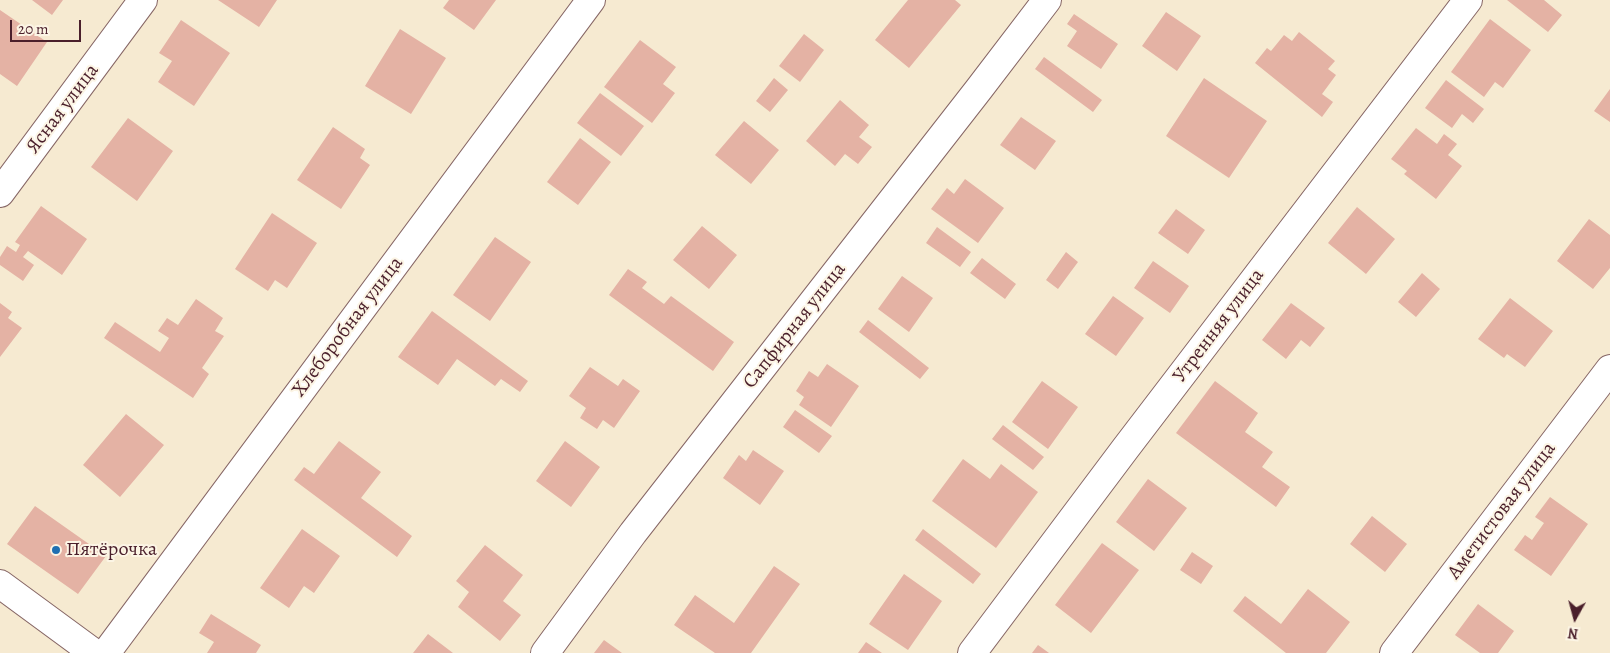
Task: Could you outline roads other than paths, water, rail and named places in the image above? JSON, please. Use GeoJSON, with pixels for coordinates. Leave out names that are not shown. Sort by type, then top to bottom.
{"type":"FeatureCollection","features":[{"type":"Feature","properties":{"kind":"street","name":"Ясная улица"},"geometry":{"type":"LineString","coordinates":[[0,193],[143,0]]}},
{"type":"Feature","properties":{"kind":"street","name":"Хлеборобная улица"},"geometry":{"type":"LineString","coordinates":[[106,653],[591,0]]}},
{"type":"Feature","properties":{"kind":"street","name":"Сапфирная улица"},"geometry":{"type":"LineString","coordinates":[[545,653],[633,533],[980,89],[1047,0]]}},
{"type":"Feature","properties":{"kind":"street","name":"Утренняя улица"},"geometry":{"type":"LineString","coordinates":[[972,653],[1125,449],[1468,0]]}},
{"type":"Feature","properties":{"kind":"street","name":"Аметистовая улица"},"geometry":{"type":"LineString","coordinates":[[1394,653],[1610,369]]}},
{"type":"Feature","properties":{"kind":"street"},"geometry":{"type":"LineString","coordinates":[[0,584],[94,653]]}},
{"type":"Feature","properties":{"kind":"place","name":"Пятёрочка"},"geometry":{"type":"Point","coordinates":[56,550]}}]}
